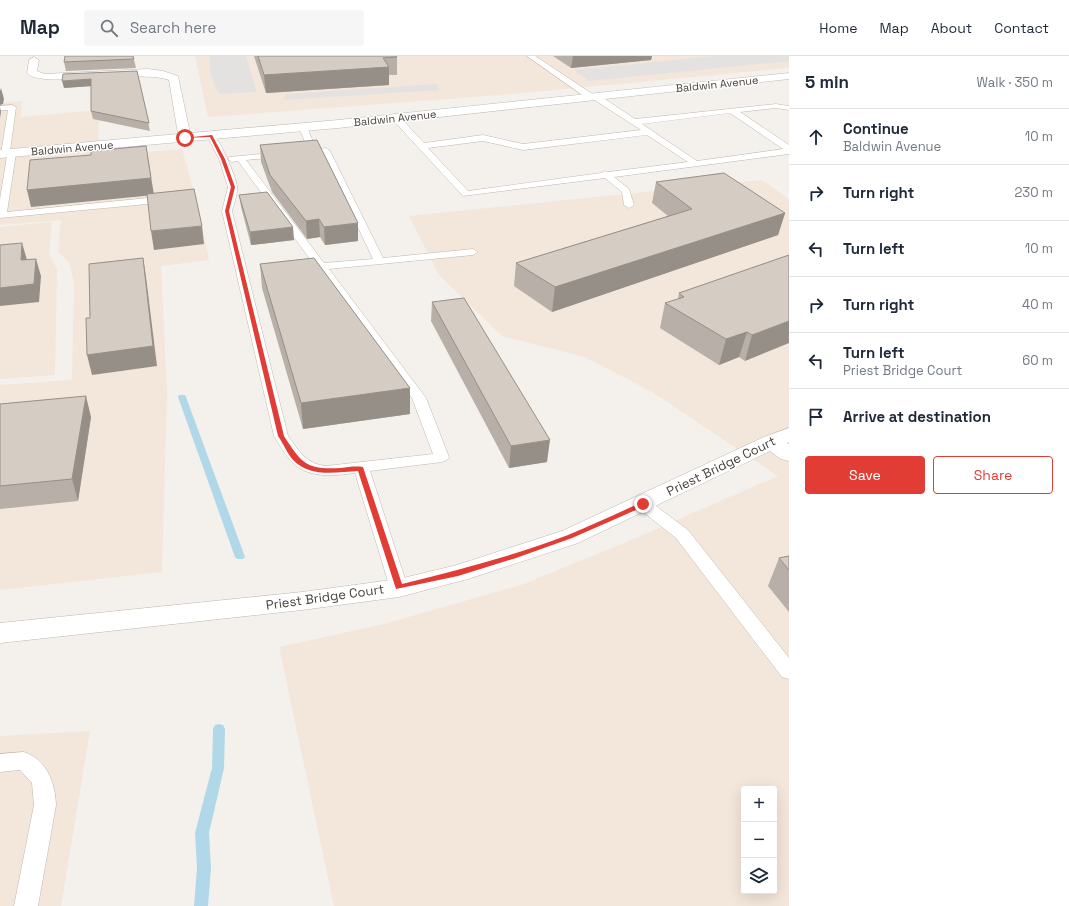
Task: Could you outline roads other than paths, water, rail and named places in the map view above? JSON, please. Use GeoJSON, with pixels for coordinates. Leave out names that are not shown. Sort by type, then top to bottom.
{"type":"FeatureCollection","features":[{"type":"Feature","properties":{"kind":"street"},"geometry":{"type":"LineString","coordinates":[[34,60],[32,72],[43,77],[144,72],[169,75],[174,78],[185,138]]}},
{"type":"Feature","properties":{"kind":"street","name":"Baldwin Avenue"},"geometry":{"type":"LineString","coordinates":[[6,154],[396,118],[789,76]]}},
{"type":"Feature","properties":{"kind":"street","name":"Priest Bridge Court"},"geometry":{"type":"LineString","coordinates":[[0,633],[302,601],[399,588],[458,573],[570,537],[783,443]]}},
{"type":"Feature","properties":{"kind":"lane"},"geometry":{"type":"LineString","coordinates":[[530,56],[694,162]]}},
{"type":"Feature","properties":{"kind":"lane"},"geometry":{"type":"LineString","coordinates":[[634,122],[776,106],[789,108]]}},
{"type":"Feature","properties":{"kind":"lane"},"geometry":{"type":"LineString","coordinates":[[0,108],[12,107],[4,133],[6,154],[2,216],[170,199]]}},
{"type":"Feature","properties":{"kind":"lane"},"geometry":{"type":"LineString","coordinates":[[732,111],[789,150]]}},
{"type":"Feature","properties":{"kind":"lane"},"geometry":{"type":"LineString","coordinates":[[396,118],[466,194],[789,150]]}},
{"type":"Feature","properties":{"kind":"lane"},"geometry":{"type":"LineString","coordinates":[[303,127],[313,152]]}},
{"type":"Feature","properties":{"kind":"lane"},"geometry":{"type":"LineString","coordinates":[[422,146],[483,138],[523,147],[649,132]]}},
{"type":"Feature","properties":{"kind":"lane"},"geometry":{"type":"LineString","coordinates":[[211,136],[223,159],[233,187],[227,211],[281,436],[295,459],[310,468],[324,471],[361,468],[442,457],[419,398],[240,158]]}},
{"type":"Feature","properties":{"kind":"lane"},"geometry":{"type":"LineString","coordinates":[[223,159],[326,150],[379,261]]}},
{"type":"Feature","properties":{"kind":"lane"},"geometry":{"type":"LineString","coordinates":[[605,174],[626,191],[629,205]]}},
{"type":"Feature","properties":{"kind":"lane"},"geometry":{"type":"LineString","coordinates":[[322,267],[473,252]]}},
{"type":"Feature","properties":{"kind":"lane"},"geometry":{"type":"LineString","coordinates":[[361,468],[399,588]]}},
{"type":"Feature","properties":{"kind":"lane"},"geometry":{"type":"LineString","coordinates":[[643,504],[682,534],[789,672]]}},
{"type":"Feature","properties":{"kind":"lane"},"geometry":{"type":"LineString","coordinates":[[0,763],[24,761],[40,774],[45,787],[45,805],[26,906]]}},
{"type":"Feature","properties":{"kind":"waterway"},"geometry":{"type":"LineString","coordinates":[[182,397],[240,557]]}},
{"type":"Feature","properties":{"kind":"waterway"},"geometry":{"type":"LineString","coordinates":[[201,906],[204,868],[202,833],[218,768],[219,729]]}}]}
